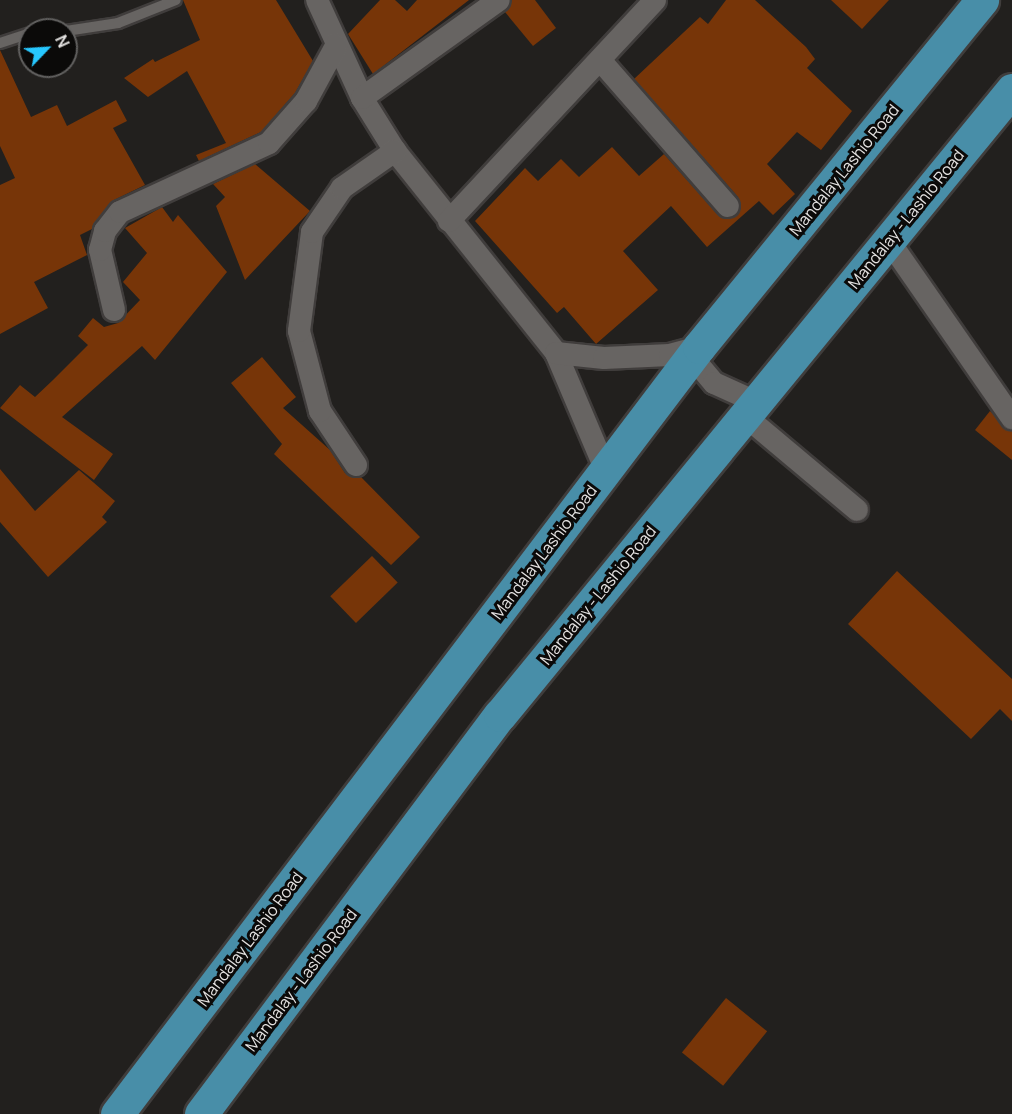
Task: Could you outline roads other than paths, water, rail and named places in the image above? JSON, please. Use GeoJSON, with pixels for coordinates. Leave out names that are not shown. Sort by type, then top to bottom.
{"type":"FeatureCollection","features":[{"type":"Feature","properties":{"kind":"highway","name":"Mandalay Lashio Road"},"geometry":{"type":"LineString","coordinates":[[117,1114],[696,352],[982,0]]}},
{"type":"Feature","properties":{"kind":"highway","name":"Mandalay - Lashio Road"},"geometry":{"type":"LineString","coordinates":[[201,1114],[500,715],[1012,90]]}},
{"type":"Feature","properties":{"kind":"street"},"geometry":{"type":"LineString","coordinates":[[317,0],[336,46],[362,98],[394,151],[556,353],[606,471]]}},
{"type":"Feature","properties":{"kind":"street"},"geometry":{"type":"LineString","coordinates":[[362,98],[499,0]]}},
{"type":"Feature","properties":{"kind":"street"},"geometry":{"type":"LineString","coordinates":[[448,221],[655,0]]}},
{"type":"Feature","properties":{"kind":"street"},"geometry":{"type":"LineString","coordinates":[[114,310],[100,250],[105,231],[120,212],[269,143],[306,101],[336,46]]}},
{"type":"Feature","properties":{"kind":"street"},"geometry":{"type":"LineString","coordinates":[[600,60],[728,206]]}},
{"type":"Feature","properties":{"kind":"street"},"geometry":{"type":"LineString","coordinates":[[356,465],[320,411],[298,331],[312,232],[342,188],[394,151]]}},
{"type":"Feature","properties":{"kind":"street"},"geometry":{"type":"LineString","coordinates":[[889,241],[1012,418]]}},
{"type":"Feature","properties":{"kind":"street"},"geometry":{"type":"LineString","coordinates":[[556,353],[604,358],[696,352],[714,383],[751,409],[857,510]]}},
{"type":"Feature","properties":{"kind":"lane"},"geometry":{"type":"LineString","coordinates":[[78,29],[118,23],[176,0]]}},
{"type":"Feature","properties":{"kind":"lane"},"geometry":{"type":"LineString","coordinates":[[0,43],[18,37]]}}]}
